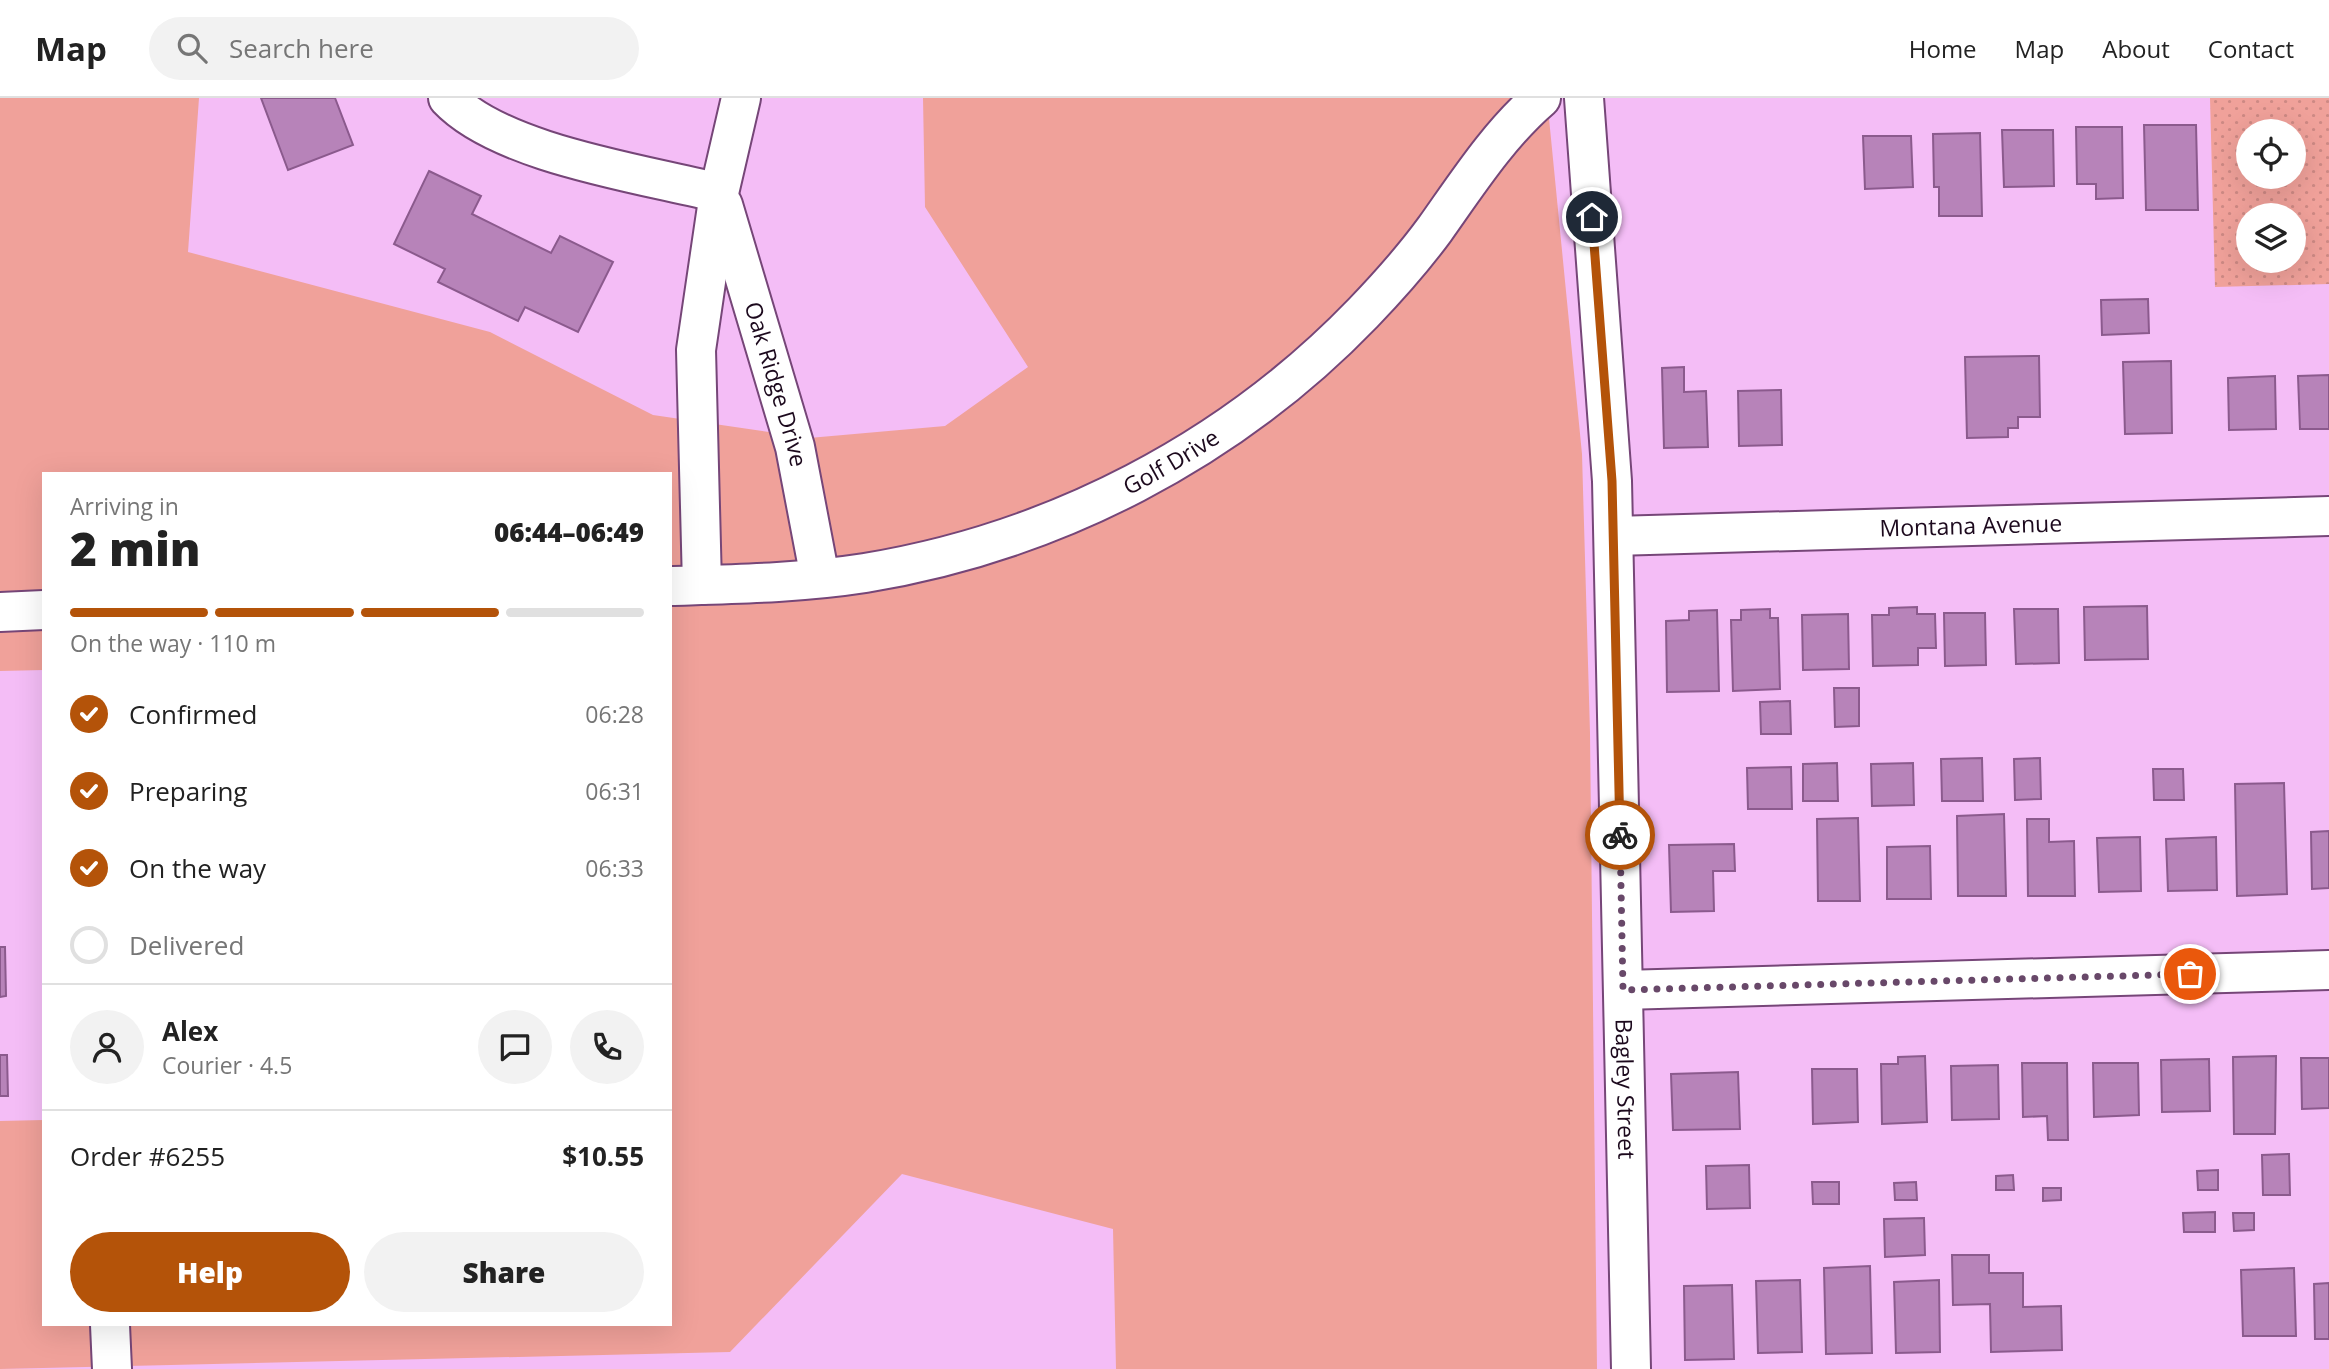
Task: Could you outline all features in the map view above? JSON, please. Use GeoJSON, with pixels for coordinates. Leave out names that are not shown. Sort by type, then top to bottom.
{"type":"FeatureCollection","features":[{"type":"Feature","properties":{"kind":"street"},"geometry":{"type":"LineString","coordinates":[[448,98],[490,129],[524,143],[719,192]]}},
{"type":"Feature","properties":{"kind":"street","name":"Oak Ridge Drive"},"geometry":{"type":"LineString","coordinates":[[686,586],[696,350],[719,192],[741,98]]}},
{"type":"Feature","properties":{"kind":"street","name":"Golf Drive"},"geometry":{"type":"LineString","coordinates":[[686,586],[864,573],[947,556],[1043,525],[1118,493],[1227,429],[1292,380],[1364,312],[1418,251],[1468,180],[1541,98]]}},
{"type":"Feature","properties":{"kind":"street","name":"Bagley Street"},"geometry":{"type":"LineString","coordinates":[[1584,98],[1614,536],[1631,1369]]}},
{"type":"Feature","properties":{"kind":"street","name":"Oak Ridge Drive"},"geometry":{"type":"LineString","coordinates":[[719,192],[789,426],[820,578]]}},
{"type":"Feature","properties":{"kind":"street","name":"Montana Avenue"},"geometry":{"type":"LineString","coordinates":[[1614,536],[2329,516]]}},
{"type":"Feature","properties":{"kind":"street"},"geometry":{"type":"LineString","coordinates":[[0,612],[42,610]]}},
{"type":"Feature","properties":{"kind":"street"},"geometry":{"type":"LineString","coordinates":[[1623,990],[2329,970]]}},
{"type":"Feature","properties":{"kind":"street"},"geometry":{"type":"LineString","coordinates":[[110,1326],[112,1369]]}},
{"type":"Feature","properties":{"kind":"shaded area"},"geometry":{"type":"Polygon","coordinates":[[[0,98],[199,98],[188,252],[490,332],[653,415],[809,438],[945,426],[1028,367],[925,207],[923,98],[1547,98],[1582,454],[1590,733],[1597,1369],[1116,1369],[1113,1229],[902,1174],[730,1352],[0,1369],[0,1121],[42,1120],[42,1326],[672,1326],[672,472],[42,472],[42,670],[0,671],[0,98]]]}},
{"type":"Feature","properties":{"kind":"shaded area"},"geometry":{"type":"Polygon","coordinates":[[[2210,98],[2329,98],[2329,284],[2215,287],[2210,98]]]}},
{"type":"Feature","properties":{"kind":"building"},"geometry":{"type":"Polygon","coordinates":[[[261,98],[335,98],[353,145],[288,170],[261,98]]]}},
{"type":"Feature","properties":{"kind":"building"},"geometry":{"type":"Polygon","coordinates":[[[2144,125],[2196,125],[2198,210],[2146,210],[2144,125]]]}},
{"type":"Feature","properties":{"kind":"building"},"geometry":{"type":"Polygon","coordinates":[[[2076,127],[2122,127],[2123,198],[2096,199],[2096,184],[2077,184],[2076,127]]]}},
{"type":"Feature","properties":{"kind":"building"},"geometry":{"type":"Polygon","coordinates":[[[2002,130],[2053,130],[2054,186],[2004,187],[2002,130]]]}},
{"type":"Feature","properties":{"kind":"building"},"geometry":{"type":"Polygon","coordinates":[[[1980,133],[1982,216],[1939,216],[1939,187],[1934,187],[1933,134],[1980,133]]]}},
{"type":"Feature","properties":{"kind":"building"},"geometry":{"type":"Polygon","coordinates":[[[1863,136],[1911,136],[1913,187],[1865,189],[1863,136]]]}},
{"type":"Feature","properties":{"kind":"building"},"geometry":{"type":"Polygon","coordinates":[[[429,171],[481,196],[472,214],[551,253],[560,236],[613,262],[578,332],[525,307],[518,321],[438,282],[445,269],[394,244],[429,171]]]}},
{"type":"Feature","properties":{"kind":"building"},"geometry":{"type":"Polygon","coordinates":[[[2148,299],[2149,333],[2102,335],[2101,300],[2148,299]]]}},
{"type":"Feature","properties":{"kind":"building"},"geometry":{"type":"Polygon","coordinates":[[[2039,356],[2040,417],[2018,417],[2018,428],[2008,428],[2008,437],[1967,438],[1965,357],[2039,356]]]}},
{"type":"Feature","properties":{"kind":"building"},"geometry":{"type":"Polygon","coordinates":[[[2171,361],[2172,433],[2125,434],[2123,362],[2171,361]]]}},
{"type":"Feature","properties":{"kind":"building"},"geometry":{"type":"Polygon","coordinates":[[[1684,367],[1684,392],[1706,391],[1708,447],[1664,448],[1662,368],[1684,367]]]}},
{"type":"Feature","properties":{"kind":"building"},"geometry":{"type":"Polygon","coordinates":[[[2329,375],[2329,429],[2300,429],[2298,376],[2329,375]]]}},
{"type":"Feature","properties":{"kind":"building"},"geometry":{"type":"Polygon","coordinates":[[[2275,376],[2276,429],[2229,430],[2228,378],[2275,376]]]}},
{"type":"Feature","properties":{"kind":"building"},"geometry":{"type":"Polygon","coordinates":[[[1781,390],[1782,445],[1739,446],[1738,391],[1781,390]]]}},
{"type":"Feature","properties":{"kind":"building"},"geometry":{"type":"Polygon","coordinates":[[[2147,606],[2148,659],[2085,660],[2084,607],[2147,606]]]}},
{"type":"Feature","properties":{"kind":"building"},"geometry":{"type":"Polygon","coordinates":[[[1917,607],[1917,614],[1935,614],[1936,648],[1918,648],[1918,665],[1873,666],[1872,615],[1889,615],[1889,608],[1917,607]]]}},
{"type":"Feature","properties":{"kind":"building"},"geometry":{"type":"Polygon","coordinates":[[[1770,609],[1770,618],[1778,618],[1780,689],[1733,691],[1731,620],[1741,620],[1741,610],[1770,609]]]}},
{"type":"Feature","properties":{"kind":"building"},"geometry":{"type":"Polygon","coordinates":[[[2014,609],[2058,609],[2059,663],[2016,664],[2014,609]]]}},
{"type":"Feature","properties":{"kind":"building"},"geometry":{"type":"Polygon","coordinates":[[[1717,610],[1719,691],[1667,692],[1666,621],[1689,620],[1689,611],[1717,610]]]}},
{"type":"Feature","properties":{"kind":"building"},"geometry":{"type":"Polygon","coordinates":[[[1944,613],[1985,613],[1986,665],[1945,666],[1944,613]]]}},
{"type":"Feature","properties":{"kind":"building"},"geometry":{"type":"Polygon","coordinates":[[[1848,614],[1849,669],[1803,670],[1802,615],[1848,614]]]}},
{"type":"Feature","properties":{"kind":"building"},"geometry":{"type":"Polygon","coordinates":[[[1834,688],[1859,688],[1859,726],[1835,727],[1834,688]]]}},
{"type":"Feature","properties":{"kind":"building"},"geometry":{"type":"Polygon","coordinates":[[[1790,701],[1791,734],[1761,734],[1760,702],[1790,701]]]}},
{"type":"Feature","properties":{"kind":"building"},"geometry":{"type":"Polygon","coordinates":[[[1982,758],[1983,801],[1942,801],[1941,759],[1982,758]]]}},
{"type":"Feature","properties":{"kind":"building"},"geometry":{"type":"Polygon","coordinates":[[[2040,758],[2041,799],[2015,800],[2014,759],[2040,758]]]}},
{"type":"Feature","properties":{"kind":"building"},"geometry":{"type":"Polygon","coordinates":[[[1837,763],[1838,801],[1803,801],[1803,764],[1837,763]]]}},
{"type":"Feature","properties":{"kind":"building"},"geometry":{"type":"Polygon","coordinates":[[[1913,763],[1914,805],[1872,806],[1871,764],[1913,763]]]}},
{"type":"Feature","properties":{"kind":"building"},"geometry":{"type":"Polygon","coordinates":[[[1791,767],[1792,809],[1748,809],[1747,768],[1791,767]]]}},
{"type":"Feature","properties":{"kind":"building"},"geometry":{"type":"Polygon","coordinates":[[[2153,769],[2183,769],[2184,800],[2154,800],[2153,769]]]}},
{"type":"Feature","properties":{"kind":"building"},"geometry":{"type":"Polygon","coordinates":[[[2284,783],[2287,894],[2237,896],[2235,784],[2284,783]]]}},
{"type":"Feature","properties":{"kind":"building"},"geometry":{"type":"Polygon","coordinates":[[[2004,814],[2006,896],[1958,896],[1957,816],[2004,814]]]}},
{"type":"Feature","properties":{"kind":"building"},"geometry":{"type":"Polygon","coordinates":[[[1858,818],[1860,901],[1818,901],[1817,819],[1858,818]]]}},
{"type":"Feature","properties":{"kind":"building"},"geometry":{"type":"Polygon","coordinates":[[[2027,819],[2049,819],[2049,842],[2074,841],[2075,896],[2028,896],[2027,819]]]}},
{"type":"Feature","properties":{"kind":"building"},"geometry":{"type":"Polygon","coordinates":[[[2329,831],[2329,888],[2312,889],[2311,832],[2329,831]]]}},
{"type":"Feature","properties":{"kind":"building"},"geometry":{"type":"Polygon","coordinates":[[[2140,837],[2141,891],[2099,892],[2097,838],[2140,837]]]}},
{"type":"Feature","properties":{"kind":"building"},"geometry":{"type":"Polygon","coordinates":[[[2216,837],[2217,890],[2168,891],[2166,839],[2216,837]]]}},
{"type":"Feature","properties":{"kind":"building"},"geometry":{"type":"Polygon","coordinates":[[[1734,844],[1735,871],[1713,871],[1714,911],[1671,912],[1669,845],[1734,844]]]}},
{"type":"Feature","properties":{"kind":"building"},"geometry":{"type":"Polygon","coordinates":[[[1930,846],[1931,899],[1887,899],[1887,847],[1930,846]]]}},
{"type":"Feature","properties":{"kind":"building"},"geometry":{"type":"Polygon","coordinates":[[[0,947],[5,947],[6,996],[0,997],[0,947]]]}},
{"type":"Feature","properties":{"kind":"building"},"geometry":{"type":"Polygon","coordinates":[[[0,1055],[7,1055],[8,1096],[0,1096],[0,1055]]]}},
{"type":"Feature","properties":{"kind":"building"},"geometry":{"type":"Polygon","coordinates":[[[1925,1056],[1927,1122],[1882,1124],[1881,1064],[1898,1064],[1898,1057],[1925,1056]]]}},
{"type":"Feature","properties":{"kind":"building"},"geometry":{"type":"Polygon","coordinates":[[[2276,1056],[2275,1134],[2234,1134],[2233,1057],[2276,1056]]]}},
{"type":"Feature","properties":{"kind":"building"},"geometry":{"type":"Polygon","coordinates":[[[2301,1058],[2329,1058],[2329,1108],[2302,1109],[2301,1058]]]}},
{"type":"Feature","properties":{"kind":"building"},"geometry":{"type":"Polygon","coordinates":[[[2209,1059],[2210,1111],[2162,1112],[2161,1060],[2209,1059]]]}},
{"type":"Feature","properties":{"kind":"building"},"geometry":{"type":"Polygon","coordinates":[[[2022,1063],[2067,1063],[2068,1140],[2048,1140],[2047,1116],[2023,1117],[2022,1063]]]}},
{"type":"Feature","properties":{"kind":"building"},"geometry":{"type":"Polygon","coordinates":[[[2093,1063],[2138,1063],[2139,1115],[2094,1117],[2093,1063]]]}},
{"type":"Feature","properties":{"kind":"building"},"geometry":{"type":"Polygon","coordinates":[[[1998,1065],[1999,1119],[1952,1120],[1951,1066],[1998,1065]]]}},
{"type":"Feature","properties":{"kind":"building"},"geometry":{"type":"Polygon","coordinates":[[[1812,1069],[1857,1069],[1858,1122],[1813,1124],[1812,1069]]]}},
{"type":"Feature","properties":{"kind":"building"},"geometry":{"type":"Polygon","coordinates":[[[1738,1072],[1740,1129],[1673,1130],[1671,1074],[1738,1072]]]}},
{"type":"Feature","properties":{"kind":"building"},"geometry":{"type":"Polygon","coordinates":[[[2289,1154],[2290,1195],[2263,1195],[2262,1155],[2289,1154]]]}},
{"type":"Feature","properties":{"kind":"building"},"geometry":{"type":"Polygon","coordinates":[[[1749,1165],[1750,1208],[1707,1209],[1706,1166],[1749,1165]]]}},
{"type":"Feature","properties":{"kind":"building"},"geometry":{"type":"Polygon","coordinates":[[[2218,1170],[2218,1190],[2198,1190],[2197,1171],[2218,1170]]]}},
{"type":"Feature","properties":{"kind":"building"},"geometry":{"type":"Polygon","coordinates":[[[2013,1175],[2014,1190],[1996,1190],[1996,1176],[2013,1175]]]}},
{"type":"Feature","properties":{"kind":"building"},"geometry":{"type":"Polygon","coordinates":[[[1812,1182],[1839,1182],[1839,1204],[1813,1204],[1812,1182]]]}},
{"type":"Feature","properties":{"kind":"building"},"geometry":{"type":"Polygon","coordinates":[[[1916,1182],[1917,1200],[1895,1200],[1894,1183],[1916,1182]]]}},
{"type":"Feature","properties":{"kind":"building"},"geometry":{"type":"Polygon","coordinates":[[[2043,1188],[2061,1188],[2061,1200],[2043,1201],[2043,1188]]]}},
{"type":"Feature","properties":{"kind":"building"},"geometry":{"type":"Polygon","coordinates":[[[2215,1212],[2215,1232],[2184,1232],[2183,1213],[2215,1212]]]}},
{"type":"Feature","properties":{"kind":"building"},"geometry":{"type":"Polygon","coordinates":[[[2233,1213],[2254,1213],[2254,1230],[2234,1231],[2233,1213]]]}},
{"type":"Feature","properties":{"kind":"building"},"geometry":{"type":"Polygon","coordinates":[[[1924,1218],[1925,1255],[1885,1257],[1884,1219],[1924,1218]]]}},
{"type":"Feature","properties":{"kind":"building"},"geometry":{"type":"Polygon","coordinates":[[[1952,1255],[1989,1255],[1989,1273],[2023,1273],[2023,1307],[2061,1306],[2062,1350],[1991,1352],[1990,1304],[1953,1305],[1952,1255]]]}},
{"type":"Feature","properties":{"kind":"building"},"geometry":{"type":"Polygon","coordinates":[[[1870,1266],[1872,1353],[1826,1354],[1824,1268],[1870,1266]]]}},
{"type":"Feature","properties":{"kind":"building"},"geometry":{"type":"Polygon","coordinates":[[[2294,1268],[2296,1336],[2243,1336],[2241,1270],[2294,1268]]]}},
{"type":"Feature","properties":{"kind":"building"},"geometry":{"type":"Polygon","coordinates":[[[1800,1280],[1802,1352],[1758,1353],[1756,1281],[1800,1280]]]}},
{"type":"Feature","properties":{"kind":"building"},"geometry":{"type":"Polygon","coordinates":[[[1939,1280],[1940,1352],[1896,1353],[1894,1282],[1939,1280]]]}},
{"type":"Feature","properties":{"kind":"building"},"geometry":{"type":"Polygon","coordinates":[[[2329,1283],[2329,1339],[2315,1339],[2314,1284],[2329,1283]]]}},
{"type":"Feature","properties":{"kind":"building"},"geometry":{"type":"Polygon","coordinates":[[[1732,1285],[1734,1359],[1685,1360],[1684,1286],[1732,1285]]]}},
{"type":"Feature","properties":{"kind":"way so far"},"geometry":{"type":"LineString","coordinates":[[1620,835],[1623,990],[2190,974]]}},
{"type":"Feature","properties":{"kind":"route"},"geometry":{"type":"LineString","coordinates":[[1592,217],[1612,481],[1620,835]]}}]}
